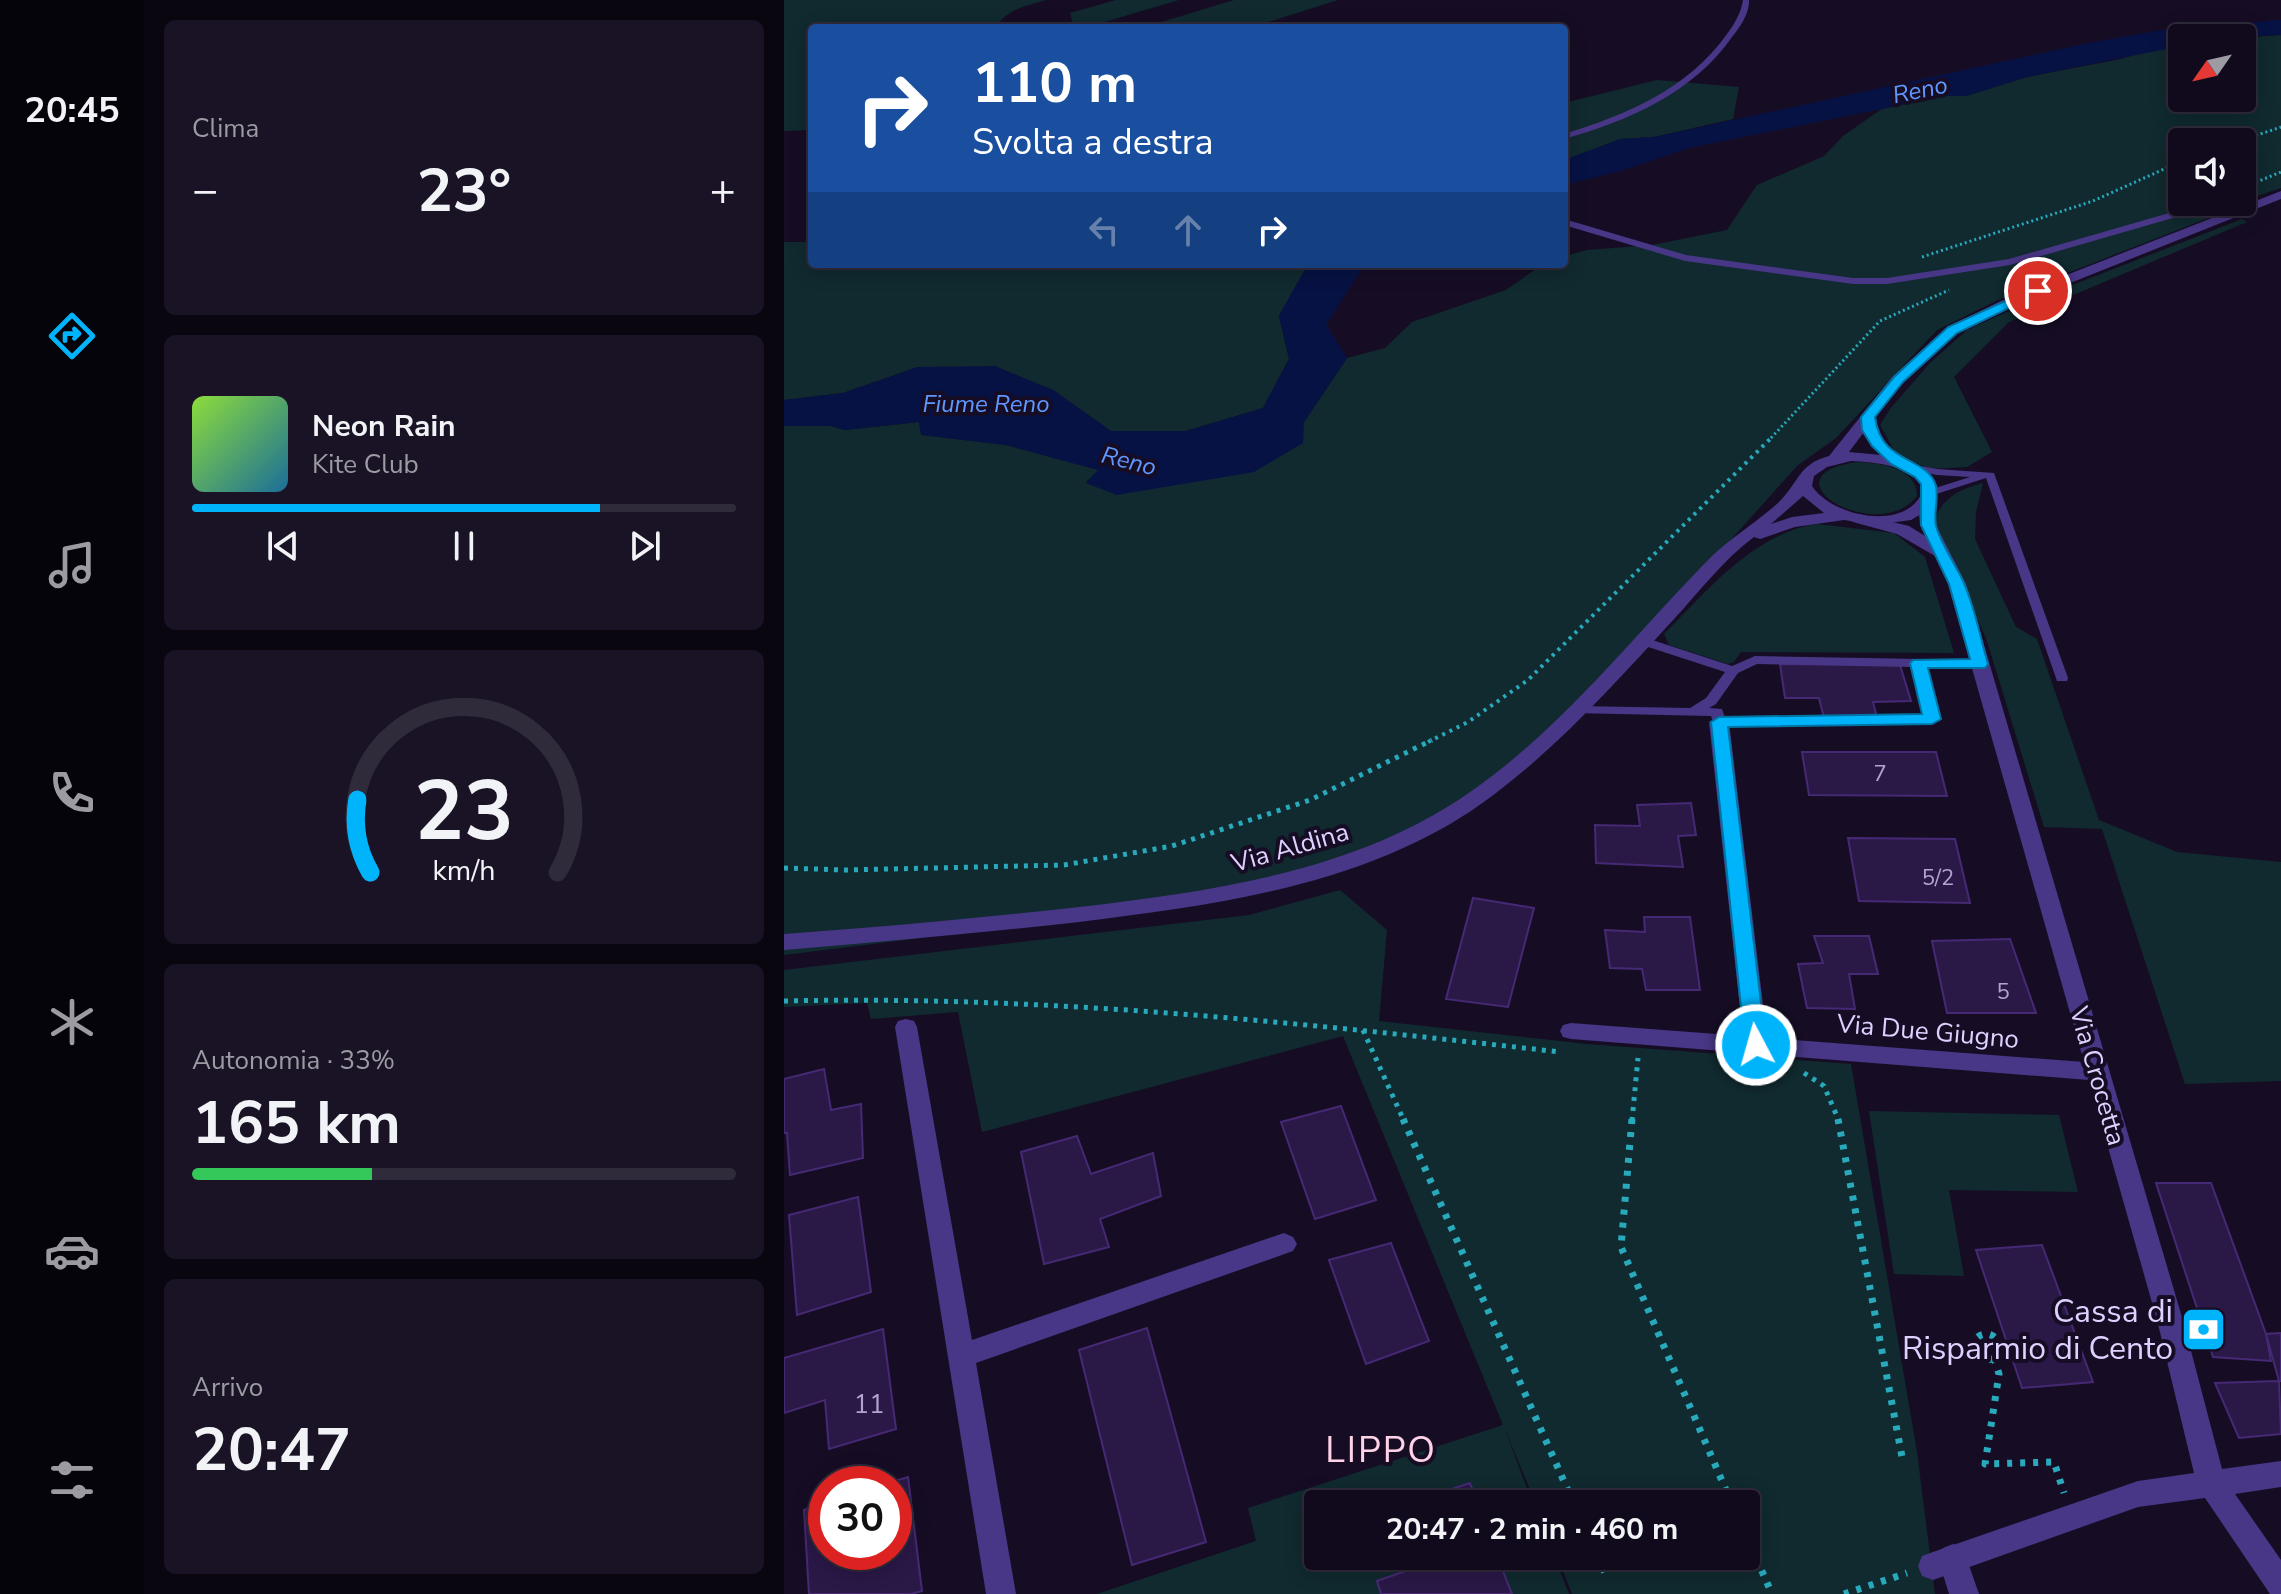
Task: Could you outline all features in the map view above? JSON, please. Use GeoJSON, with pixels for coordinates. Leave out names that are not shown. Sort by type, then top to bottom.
{"type":"FeatureCollection","features":[{"type":"Feature","properties":{"kind":"street","name":"Via Aldina"},"geometry":{"type":"LineString","coordinates":[[2256,205],[2281,195]]}},
{"type":"Feature","properties":{"kind":"street","name":"Via Aldina"},"geometry":{"type":"LineString","coordinates":[[784,942],[1028,921],[1226,895],[1294,878],[1365,854],[1459,809],[1514,769],[1577,710],[1734,545],[1796,496],[1814,467],[1836,458],[1898,379],[1953,330],[1978,316],[2228,216]]}},
{"type":"Feature","properties":{"kind":"street"},"geometry":{"type":"LineString","coordinates":[[1868,417],[1869,430],[1877,443],[1928,484],[1928,498]]}},
{"type":"Feature","properties":{"kind":"street"},"geometry":{"type":"LineString","coordinates":[[1836,458],[1866,456],[1902,464]]}},
{"type":"Feature","properties":{"kind":"street"},"geometry":{"type":"LineString","coordinates":[[1804,481],[1805,491],[1813,501],[1850,518],[1903,530],[1941,553]]}},
{"type":"Feature","properties":{"kind":"street","name":"Via Aldina"},"geometry":{"type":"LineString","coordinates":[[1708,571],[1773,528],[1792,522],[1892,519],[1907,516],[1928,498]]}},
{"type":"Feature","properties":{"kind":"street","name":"Via Crocetta"},"geometry":{"type":"LineString","coordinates":[[1928,498],[1928,525],[1957,584],[2171,1324],[2211,1483],[2281,1585]]}},
{"type":"Feature","properties":{"kind":"street"},"geometry":{"type":"LineString","coordinates":[[1719,722],[1756,1045]]}},
{"type":"Feature","properties":{"kind":"street"},"geometry":{"type":"LineString","coordinates":[[906,1027],[1001,1594]]}},
{"type":"Feature","properties":{"kind":"street","name":"Via Due Giugno"},"geometry":{"type":"LineString","coordinates":[[1579,1031],[2096,1072]]}},
{"type":"Feature","properties":{"kind":"street"},"geometry":{"type":"LineString","coordinates":[[961,1356],[1284,1244]]}},
{"type":"Feature","properties":{"kind":"street"},"geometry":{"type":"LineString","coordinates":[[1964,1594],[1943,1562],[2138,1494],[2281,1474]]}},
{"type":"Feature","properties":{"kind":"lane"},"geometry":{"type":"LineString","coordinates":[[1568,136],[1628,115],[1674,91],[1729,39],[1746,9],[1746,0]]}},
{"type":"Feature","properties":{"kind":"lane"},"geometry":{"type":"LineString","coordinates":[[1568,223],[1685,258],[1853,281],[1887,281],[2010,262],[2169,216]]}},
{"type":"Feature","properties":{"kind":"lane"},"geometry":{"type":"LineString","coordinates":[[1902,464],[1937,472],[1990,475]]}},
{"type":"Feature","properties":{"kind":"lane"},"geometry":{"type":"LineString","coordinates":[[1928,498],[1990,475]]}},
{"type":"Feature","properties":{"kind":"lane"},"geometry":{"type":"LineString","coordinates":[[1990,475],[2062,678]]}},
{"type":"Feature","properties":{"kind":"lane"},"geometry":{"type":"LineString","coordinates":[[1643,641],[1733,670]]}},
{"type":"Feature","properties":{"kind":"lane"},"geometry":{"type":"LineString","coordinates":[[1691,712],[1711,701],[1733,670],[1755,660],[1980,664]]}},
{"type":"Feature","properties":{"kind":"lane"},"geometry":{"type":"LineString","coordinates":[[1577,710],[1717,712],[1719,722],[1932,719],[1918,663]]}},
{"type":"Feature","properties":{"kind":"path"},"geometry":{"type":"LineString","coordinates":[[2256,136],[2281,127]]}},
{"type":"Feature","properties":{"kind":"path"},"geometry":{"type":"LineString","coordinates":[[1918,258],[2093,201],[2168,167]]}},
{"type":"Feature","properties":{"kind":"path"},"geometry":{"type":"LineString","coordinates":[[2256,182],[2281,172]]}},
{"type":"Feature","properties":{"kind":"path"},"geometry":{"type":"LineString","coordinates":[[784,868],[845,870],[1064,865],[1172,846],[1310,800],[1468,722],[1528,680],[1801,409],[1880,321],[1952,288]]}},
{"type":"Feature","properties":{"kind":"path"},"geometry":{"type":"LineString","coordinates":[[784,1001],[872,997],[1100,1005],[1570,1053],[1587,1044],[1579,1031]]}},
{"type":"Feature","properties":{"kind":"path"},"geometry":{"type":"LineString","coordinates":[[1363,1030],[1568,1490]]}},
{"type":"Feature","properties":{"kind":"path"},"geometry":{"type":"LineString","coordinates":[[1624,1057],[1653,1060]]}},
{"type":"Feature","properties":{"kind":"path"},"geometry":{"type":"LineString","coordinates":[[1638,1058],[1621,1247],[1726,1490]]}},
{"type":"Feature","properties":{"kind":"path"},"geometry":{"type":"LineString","coordinates":[[1788,1071],[1819,1078],[1829,1092],[1839,1122],[1903,1462]]}},
{"type":"Feature","properties":{"kind":"path"},"geometry":{"type":"LineString","coordinates":[[1994,1358],[1999,1374],[1985,1464],[2054,1462],[2072,1516]]}},
{"type":"Feature","properties":{"kind":"path"},"geometry":{"type":"LineString","coordinates":[[1844,1594],[1943,1562]]}},
{"type":"Feature","properties":{"kind":"path"},"geometry":{"type":"LineString","coordinates":[[1760,1567],[1772,1594]]}},
{"type":"Feature","properties":{"kind":"green space"},"geometry":{"type":"Polygon","coordinates":[[[784,0],[1046,0],[1011,12],[998,24],[808,24],[808,130],[784,131],[784,0]]]}},
{"type":"Feature","properties":{"kind":"green space"},"geometry":{"type":"Polygon","coordinates":[[[1116,0],[1179,0],[1098,24],[1072,24],[1070,13],[1116,0]]]}},
{"type":"Feature","properties":{"kind":"green space"},"geometry":{"type":"Polygon","coordinates":[[[1234,0],[1338,0],[1262,24],[1155,24],[1234,0]]]}},
{"type":"Feature","properties":{"kind":"green space"},"geometry":{"type":"Polygon","coordinates":[[[2281,35],[2281,188],[2256,196],[2256,128],[2168,128],[2168,216],[2213,216],[1996,301],[1937,330],[1836,438],[1797,466],[1675,602],[1597,699],[1451,824],[1319,874],[1140,911],[784,955],[784,426],[831,426],[845,430],[919,422],[922,435],[1006,445],[1099,470],[1086,482],[1304,422],[1347,358],[1385,348],[1412,322],[1506,290],[1537,268],[1568,268],[1568,255],[1587,250],[1652,245],[1727,230],[1757,185],[1824,156],[1843,136],[1883,108],[1947,96],[1966,96],[2027,77],[2121,59],[2168,44],[2168,112],[2256,112],[2256,37],[2281,35]]]}},
{"type":"Feature","properties":{"kind":"green space"},"geometry":{"type":"Polygon","coordinates":[[[1657,80],[1739,87],[1733,119],[1654,137],[1621,139],[1568,159],[1568,102],[1657,80]]]}},
{"type":"Feature","properties":{"kind":"green space"},"geometry":{"type":"Polygon","coordinates":[[[2242,219],[2247,222],[2009,322],[1954,377],[1992,452],[1967,467],[1930,469],[1896,454],[1880,425],[1930,363],[1967,330],[2029,302],[2242,219]]]}},
{"type":"Feature","properties":{"kind":"green space"},"geometry":{"type":"Polygon","coordinates":[[[784,242],[808,242],[808,268],[1306,268],[1279,316],[1289,359],[1263,408],[1186,431],[1111,431],[1053,390],[918,367],[843,393],[784,400],[784,242]]]}},
{"type":"Feature","properties":{"kind":"green space"},"geometry":{"type":"Polygon","coordinates":[[[1857,462],[1895,468],[1904,473],[1915,486],[1917,496],[1899,510],[1877,514],[1855,511],[1836,503],[1823,492],[1820,480],[1830,470],[1857,462]]]}},
{"type":"Feature","properties":{"kind":"green space"},"geometry":{"type":"Polygon","coordinates":[[[1983,483],[1976,512],[1975,539],[2016,627],[2037,639],[2099,820],[2177,852],[2281,862],[2281,1081],[2185,1084],[2102,829],[2044,827],[1987,641],[1934,520],[1942,505],[1953,495],[1983,483]]]}},
{"type":"Feature","properties":{"kind":"green space"},"geometry":{"type":"Polygon","coordinates":[[[1817,524],[1894,533],[1925,557],[1954,653],[1741,652],[1734,662],[1728,664],[1669,645],[1664,634],[1733,566],[1773,539],[1817,524]]]}},
{"type":"Feature","properties":{"kind":"green space"},"geometry":{"type":"Polygon","coordinates":[[[1340,890],[1387,930],[1379,1021],[1587,1044],[1851,1064],[1917,1452],[1935,1594],[1572,1594],[1563,1570],[1760,1570],[1760,1490],[1530,1490],[1504,1427],[1528,1490],[1472,1490],[1469,1483],[1448,1490],[1304,1490],[1304,1570],[1408,1570],[1377,1581],[1381,1594],[1097,1594],[1256,1541],[1248,1508],[1503,1425],[1343,1036],[982,1132],[958,1012],[871,1019],[867,1003],[784,1007],[784,970],[1249,915],[1340,890]]]}},
{"type":"Feature","properties":{"kind":"green space"},"geometry":{"type":"Polygon","coordinates":[[[1869,1111],[2059,1115],[2078,1192],[1949,1190],[1964,1276],[1894,1274],[1869,1111]]]}},
{"type":"Feature","properties":{"kind":"green space"},"geometry":{"type":"Polygon","coordinates":[[[1503,1570],[1560,1570],[1569,1594],[1512,1594],[1503,1570]]]}},
{"type":"Feature","properties":{"kind":"water"},"geometry":{"type":"Polygon","coordinates":[[[2281,20],[2281,35],[2256,36],[2256,24],[2233,24],[2281,20]]]}},
{"type":"Feature","properties":{"kind":"water","name":"Reno"},"geometry":{"type":"Polygon","coordinates":[[[2168,29],[2166,49],[2027,77],[1966,96],[1946,96],[1689,148],[1621,171],[1568,184],[1568,159],[1621,139],[1654,137],[2088,43],[2168,29]]]}},
{"type":"Feature","properties":{"kind":"water","name":"Fiume Reno"},"geometry":{"type":"Polygon","coordinates":[[[1306,268],[1362,268],[1326,325],[1347,358],[1304,422],[1303,443],[1254,472],[1117,495],[1086,483],[1098,470],[1006,445],[921,435],[919,422],[845,430],[831,426],[784,426],[784,400],[843,393],[918,367],[995,366],[1053,390],[1111,431],[1186,431],[1263,408],[1289,359],[1279,316],[1306,268]]]}},
{"type":"Feature","properties":{"kind":"building"},"geometry":{"type":"Polygon","coordinates":[[[1780,664],[1900,665],[1911,701],[1873,702],[1877,718],[1824,718],[1819,698],[1785,698],[1780,664]]]}},
{"type":"Feature","properties":{"kind":"building"},"geometry":{"type":"Polygon","coordinates":[[[1802,752],[1936,752],[1947,796],[1809,795],[1802,752]]]}},
{"type":"Feature","properties":{"kind":"building"},"geometry":{"type":"Polygon","coordinates":[[[1691,803],[1696,835],[1678,836],[1683,867],[1596,863],[1595,825],[1640,826],[1637,805],[1691,803]]]}},
{"type":"Feature","properties":{"kind":"building"},"geometry":{"type":"Polygon","coordinates":[[[1848,838],[1955,839],[1970,903],[1859,901],[1848,838]]]}},
{"type":"Feature","properties":{"kind":"building"},"geometry":{"type":"Polygon","coordinates":[[[1473,898],[1534,908],[1508,1007],[1446,999],[1473,898]]]}},
{"type":"Feature","properties":{"kind":"building"},"geometry":{"type":"Polygon","coordinates":[[[1644,917],[1690,917],[1700,990],[1646,990],[1642,969],[1610,968],[1605,930],[1645,932],[1644,917]]]}},
{"type":"Feature","properties":{"kind":"building"},"geometry":{"type":"Polygon","coordinates":[[[1814,936],[1869,936],[1878,974],[1849,974],[1855,1009],[1807,1008],[1798,964],[1823,963],[1814,936]]]}},
{"type":"Feature","properties":{"kind":"building"},"geometry":{"type":"Polygon","coordinates":[[[2010,939],[2036,1013],[1947,1013],[1932,941],[2010,939]]]}},
{"type":"Feature","properties":{"kind":"building"},"geometry":{"type":"Polygon","coordinates":[[[824,1069],[831,1110],[861,1104],[863,1158],[790,1175],[787,1133],[784,1133],[784,1079],[824,1069]]]}},
{"type":"Feature","properties":{"kind":"building"},"geometry":{"type":"Polygon","coordinates":[[[1341,1106],[1376,1200],[1315,1219],[1281,1122],[1341,1106]]]}},
{"type":"Feature","properties":{"kind":"building"},"geometry":{"type":"Polygon","coordinates":[[[1077,1136],[1091,1174],[1153,1153],[1161,1196],[1100,1219],[1109,1247],[1044,1264],[1021,1152],[1077,1136]]]}},
{"type":"Feature","properties":{"kind":"building"},"geometry":{"type":"Polygon","coordinates":[[[2156,1183],[2211,1183],[2266,1334],[2271,1361],[2213,1357],[2156,1183]]]}},
{"type":"Feature","properties":{"kind":"building"},"geometry":{"type":"Polygon","coordinates":[[[858,1197],[871,1292],[797,1315],[789,1215],[858,1197]]]}},
{"type":"Feature","properties":{"kind":"building"},"geometry":{"type":"Polygon","coordinates":[[[1391,1243],[1429,1341],[1366,1364],[1329,1260],[1391,1243]]]}},
{"type":"Feature","properties":{"kind":"building"},"geometry":{"type":"Polygon","coordinates":[[[2042,1245],[2093,1382],[2022,1388],[1976,1250],[2042,1245]]]}},
{"type":"Feature","properties":{"kind":"building"},"geometry":{"type":"Polygon","coordinates":[[[1147,1328],[1206,1542],[1132,1565],[1079,1350],[1147,1328]]]}},
{"type":"Feature","properties":{"kind":"building"},"geometry":{"type":"Polygon","coordinates":[[[883,1329],[896,1429],[829,1449],[825,1400],[784,1413],[784,1358],[883,1329]]]}},
{"type":"Feature","properties":{"kind":"building"},"geometry":{"type":"Polygon","coordinates":[[[2281,1333],[2281,1381],[2279,1381],[2266,1334],[2281,1333]]]}},
{"type":"Feature","properties":{"kind":"building"},"geometry":{"type":"Polygon","coordinates":[[[2279,1381],[2281,1434],[2239,1438],[2215,1383],[2279,1381]]]}},
{"type":"Feature","properties":{"kind":"building"},"geometry":{"type":"Polygon","coordinates":[[[1470,1483],[1473,1490],[1449,1490],[1470,1483]]]}},
{"type":"Feature","properties":{"kind":"building"},"geometry":{"type":"Polygon","coordinates":[[[808,1509],[808,1570],[912,1570],[912,1510],[922,1591],[911,1594],[809,1594],[804,1510],[808,1509]]]}},
{"type":"Feature","properties":{"kind":"building"},"geometry":{"type":"Polygon","coordinates":[[[1408,1570],[1503,1570],[1512,1594],[1381,1594],[1377,1581],[1408,1570]]]}},
{"type":"Feature","properties":{"kind":"place","name":"Cassa di Risparmio di Cento"},"geometry":{"type":"Point","coordinates":[2204,1329]}},
{"type":"Feature","properties":{"kind":"district","name":"LIPPO"},"geometry":{"type":"Point","coordinates":[1381,1449]}},
{"type":"Feature","properties":{"kind":"route"},"geometry":{"type":"LineString","coordinates":[[1756,1045],[1719,722],[1932,719],[1918,663],[1980,664],[1957,584],[1928,525],[1928,484],[1920,474],[1896,461],[1877,443],[1869,430],[1868,417],[1898,379],[1953,330],[2038,291]]}}]}
